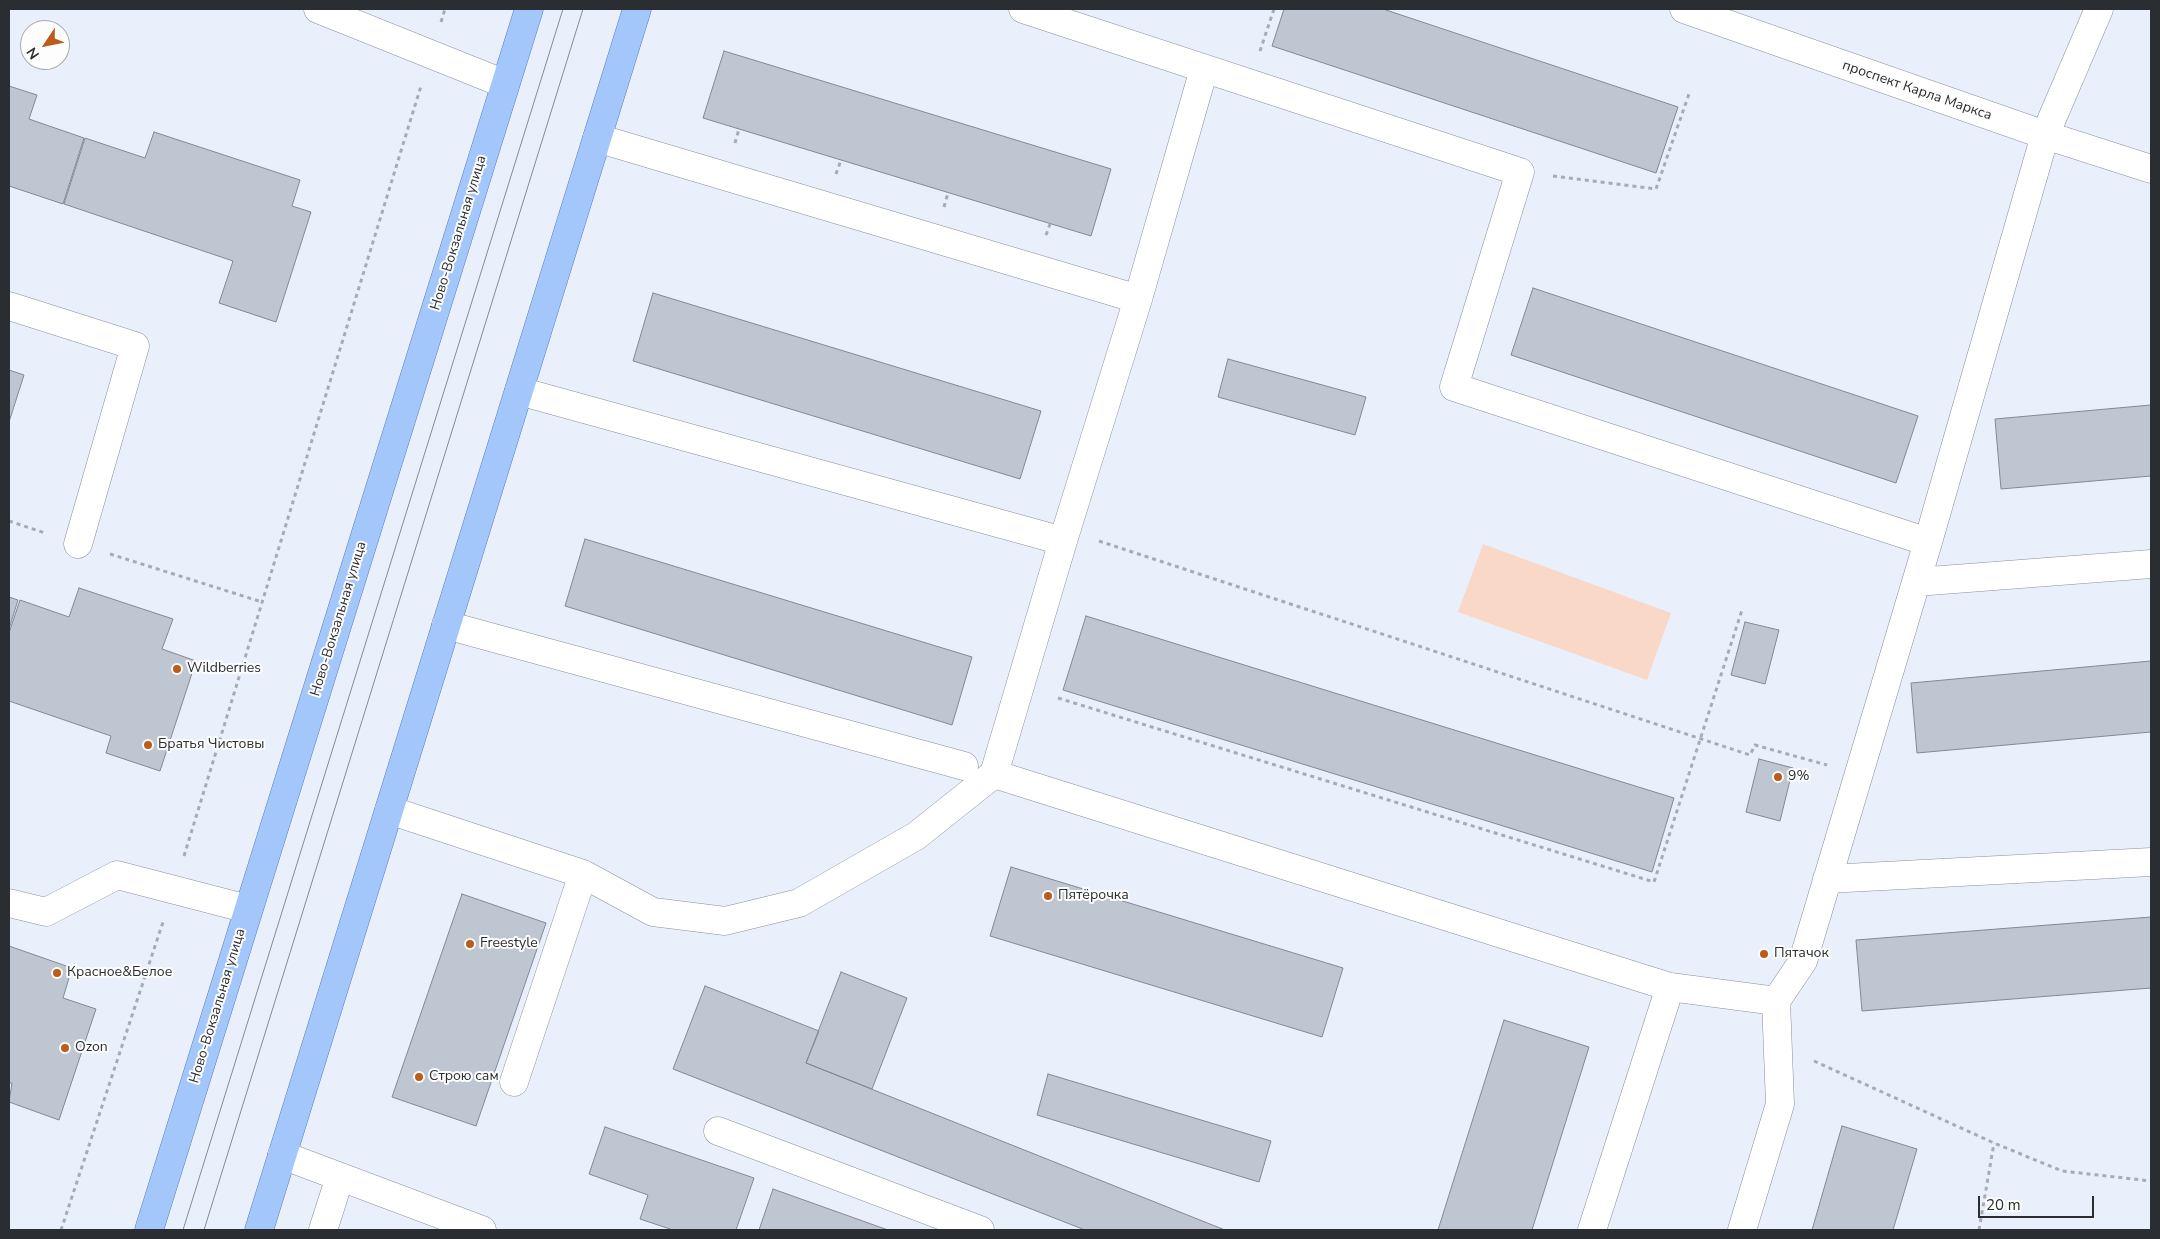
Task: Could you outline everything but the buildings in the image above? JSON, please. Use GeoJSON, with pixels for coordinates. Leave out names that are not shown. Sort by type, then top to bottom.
{"type":"FeatureCollection","features":[{"type":"Feature","properties":{"kind":"main road","name":"Ново-Вокзальная улица"},"geometry":{"type":"LineString","coordinates":[[149,1230],[529,9]]}},
{"type":"Feature","properties":{"kind":"main road"},"geometry":{"type":"LineString","coordinates":[[259,1230],[637,9]]}},
{"type":"Feature","properties":{"kind":"street"},"geometry":{"type":"LineString","coordinates":[[318,9],[505,84]]}},
{"type":"Feature","properties":{"kind":"street"},"geometry":{"type":"LineString","coordinates":[[1023,9],[1520,172],[1454,388],[1928,542]]}},
{"type":"Feature","properties":{"kind":"street","name":"проспект Карла Маркса"},"geometry":{"type":"LineString","coordinates":[[1684,9],[2044,135],[2151,170]]}},
{"type":"Feature","properties":{"kind":"street"},"geometry":{"type":"LineString","coordinates":[[1742,1230],[1780,1104],[1776,1001],[1803,960],[1928,542],[2044,135],[2099,9]]}},
{"type":"Feature","properties":{"kind":"street"},"geometry":{"type":"LineString","coordinates":[[389,810],[583,874],[653,912],[725,921],[799,903],[916,836],[994,774],[1063,541],[1138,299],[1204,69]]}},
{"type":"Feature","properties":{"kind":"street"},"geometry":{"type":"LineString","coordinates":[[597,138],[1138,299]]}},
{"type":"Feature","properties":{"kind":"street"},"geometry":{"type":"LineString","coordinates":[[9,306],[135,346],[78,544]]}},
{"type":"Feature","properties":{"kind":"street"},"geometry":{"type":"LineString","coordinates":[[518,392],[1063,541]]}},
{"type":"Feature","properties":{"kind":"street"},"geometry":{"type":"LineString","coordinates":[[1916,582],[2151,564]]}},
{"type":"Feature","properties":{"kind":"street"},"geometry":{"type":"LineString","coordinates":[[446,625],[964,766]]}},
{"type":"Feature","properties":{"kind":"street"},"geometry":{"type":"LineString","coordinates":[[994,774],[1670,987],[1776,1001]]}},
{"type":"Feature","properties":{"kind":"street"},"geometry":{"type":"LineString","coordinates":[[1827,879],[2151,862]]}},
{"type":"Feature","properties":{"kind":"street"},"geometry":{"type":"LineString","coordinates":[[514,1082],[583,874]]}},
{"type":"Feature","properties":{"kind":"street"},"geometry":{"type":"LineString","coordinates":[[9,903],[46,912],[116,875],[248,909]]}},
{"type":"Feature","properties":{"kind":"street"},"geometry":{"type":"LineString","coordinates":[[1592,1230],[1670,987]]}},
{"type":"Feature","properties":{"kind":"street"},"geometry":{"type":"LineString","coordinates":[[718,1130],[980,1230]]}},
{"type":"Feature","properties":{"kind":"street"},"geometry":{"type":"LineString","coordinates":[[282,1155],[482,1230]]}},
{"type":"Feature","properties":{"kind":"street"},"geometry":{"type":"LineString","coordinates":[[323,1230],[340,1177]]}},
{"type":"Feature","properties":{"kind":"path"},"geometry":{"type":"LineString","coordinates":[[61,1230],[173,890],[445,9]]}},
{"type":"Feature","properties":{"kind":"path"},"geometry":{"type":"LineString","coordinates":[[1249,83],[1274,9]]}},
{"type":"Feature","properties":{"kind":"path"},"geometry":{"type":"LineString","coordinates":[[1520,172],[1656,190],[1690,90]]}},
{"type":"Feature","properties":{"kind":"path"},"geometry":{"type":"LineString","coordinates":[[9,522],[262,602]]}},
{"type":"Feature","properties":{"kind":"path"},"geometry":{"type":"LineString","coordinates":[[1102,542],[1750,755],[1755,745],[1859,774]]}},
{"type":"Feature","properties":{"kind":"path"},"geometry":{"type":"LineString","coordinates":[[1058,698],[1654,882],[1742,610]]}},
{"type":"Feature","properties":{"kind":"path"},"geometry":{"type":"LineString","coordinates":[[1777,1044],[1994,1143],[2062,1171],[2151,1181]]}},
{"type":"Feature","properties":{"kind":"path"},"geometry":{"type":"LineString","coordinates":[[1979,1230],[1994,1143]]}},
{"type":"Feature","properties":{"kind":"shaded area"},"geometry":{"type":"Polygon","coordinates":[[[1483,544],[1671,613],[1647,680],[1458,612],[1483,544]]]}},
{"type":"Feature","properties":{"kind":"tram line"},"geometry":{"type":"LineString","coordinates":[[183,1230],[563,9]]}},
{"type":"Feature","properties":{"kind":"tram line"},"geometry":{"type":"LineString","coordinates":[[204,1230],[583,9]]}},
{"type":"Feature","properties":{"kind":"place","name":"Wildberries"},"geometry":{"type":"Point","coordinates":[177,669]}},
{"type":"Feature","properties":{"kind":"place","name":"Братья Чистовы"},"geometry":{"type":"Point","coordinates":[148,745]}},
{"type":"Feature","properties":{"kind":"place","name":"9%"},"geometry":{"type":"Point","coordinates":[1778,777]}},
{"type":"Feature","properties":{"kind":"place","name":"Пятёрочка"},"geometry":{"type":"Point","coordinates":[1048,896]}},
{"type":"Feature","properties":{"kind":"place","name":"Freestyle"},"geometry":{"type":"Point","coordinates":[470,944]}},
{"type":"Feature","properties":{"kind":"place","name":"Пятачок"},"geometry":{"type":"Point","coordinates":[1764,954]}},
{"type":"Feature","properties":{"kind":"place","name":"Красное&Белое"},"geometry":{"type":"Point","coordinates":[57,973]}},
{"type":"Feature","properties":{"kind":"place","name":"Ozon"},"geometry":{"type":"Point","coordinates":[65,1048]}},
{"type":"Feature","properties":{"kind":"place","name":"Строю сам"},"geometry":{"type":"Point","coordinates":[419,1077]}}]}
